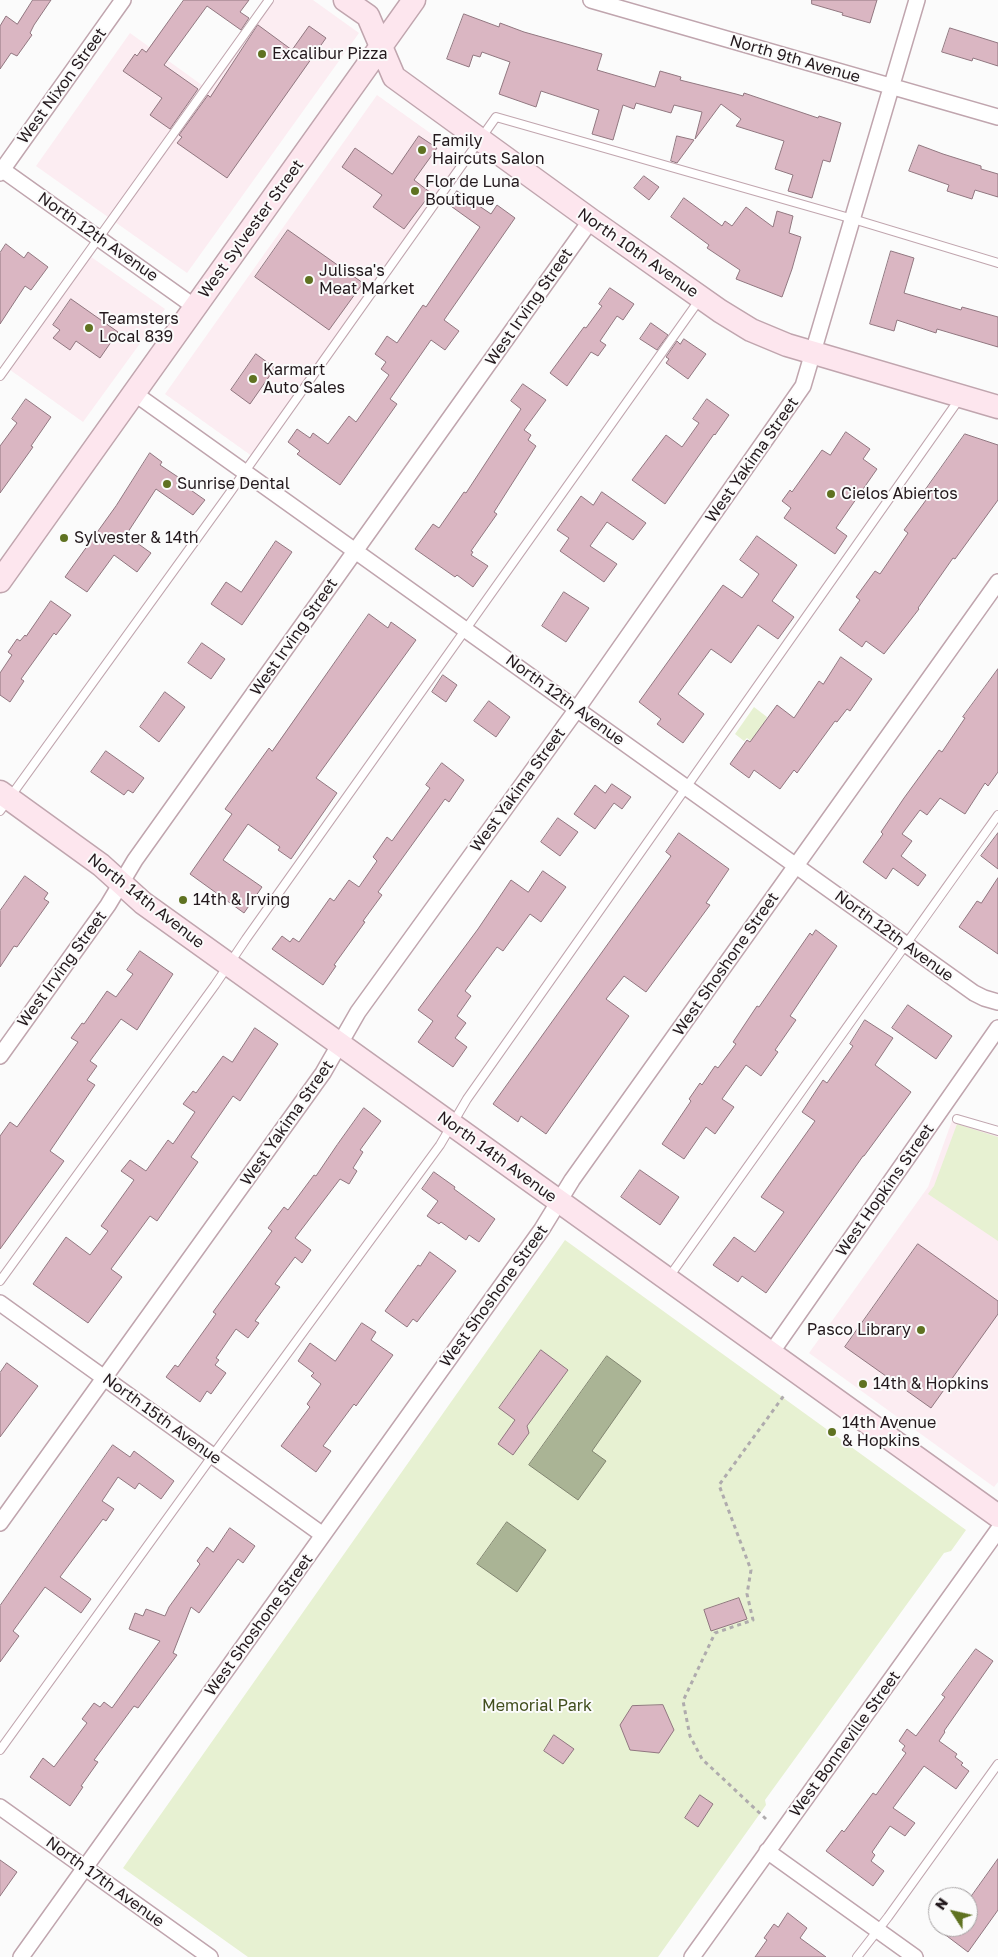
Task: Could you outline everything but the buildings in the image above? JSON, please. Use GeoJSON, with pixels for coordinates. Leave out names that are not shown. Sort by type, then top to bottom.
{"type":"FeatureCollection","features":[{"type":"Feature","properties":{"kind":"street","name":"West Nixon Street"},"geometry":{"type":"LineString","coordinates":[[1,170],[124,0]]}},
{"type":"Feature","properties":{"kind":"street","name":"North 10th Avenue"},"geometry":{"type":"LineString","coordinates":[[345,0],[368,16],[394,77],[701,298],[752,330],[787,345],[998,407]]}},
{"type":"Feature","properties":{"kind":"street","name":"West Sylvester Street"},"geometry":{"type":"LineString","coordinates":[[0,581],[414,0]]}},
{"type":"Feature","properties":{"kind":"street","name":"North 9th Avenue"},"geometry":{"type":"LineString","coordinates":[[591,0],[998,117]]}},
{"type":"Feature","properties":{"kind":"street","name":"West Yakima Street"},"geometry":{"type":"LineString","coordinates":[[0,1524],[327,1066],[358,1012],[577,709],[803,386],[917,0]]}},
{"type":"Feature","properties":{"kind":"street","name":"North 12th Avenue"},"geometry":{"type":"LineString","coordinates":[[1,170],[195,307]]}},
{"type":"Feature","properties":{"kind":"street","name":"West Irving Street"},"geometry":{"type":"LineString","coordinates":[[0,1056],[122,883],[135,860],[591,220]]}},
{"type":"Feature","properties":{"kind":"street","name":"North 12th Avenue"},"geometry":{"type":"LineString","coordinates":[[134,393],[974,993],[998,1002]]}},
{"type":"Feature","properties":{"kind":"street","name":"West Shoshone Street"},"geometry":{"type":"LineString","coordinates":[[22,1957],[546,1223],[572,1180],[998,582]]}},
{"type":"Feature","properties":{"kind":"street","name":"North 14th Avenue"},"geometry":{"type":"LineString","coordinates":[[3,801],[101,865],[143,903],[998,1516]]}},
{"type":"Feature","properties":{"kind":"street","name":"West Hopkins Street"},"geometry":{"type":"LineString","coordinates":[[771,1353],[998,1028]]}},
{"type":"Feature","properties":{"kind":"street","name":"North 15th Avenue"},"geometry":{"type":"LineString","coordinates":[[0,1302],[323,1535]]}},
{"type":"Feature","properties":{"kind":"street","name":"West Bonneville Street"},"geometry":{"type":"LineString","coordinates":[[692,1957],[998,1530]]}},
{"type":"Feature","properties":{"kind":"street","name":"North 17th Avenue"},"geometry":{"type":"LineString","coordinates":[[0,1807],[195,1950],[210,1957]]}},
{"type":"Feature","properties":{"kind":"street"},"geometry":{"type":"LineString","coordinates":[[768,1851],[915,1957]]}},
{"type":"Feature","properties":{"kind":"lane"},"geometry":{"type":"LineString","coordinates":[[0,376],[269,0]]}},
{"type":"Feature","properties":{"kind":"lane"},"geometry":{"type":"LineString","coordinates":[[3,801],[245,472],[496,117],[853,219],[998,263]]}},
{"type":"Feature","properties":{"kind":"lane"},"geometry":{"type":"LineString","coordinates":[[0,1281],[229,964],[701,298]]}},
{"type":"Feature","properties":{"kind":"lane"},"geometry":{"type":"LineString","coordinates":[[0,1750],[440,1145],[467,1099],[962,396]]}},
{"type":"Feature","properties":{"kind":"lane"},"geometry":{"type":"LineString","coordinates":[[668,1279],[998,815]]}},
{"type":"Feature","properties":{"kind":"lane"},"geometry":{"type":"LineString","coordinates":[[957,1119],[998,1131]]}},
{"type":"Feature","properties":{"kind":"lane"},"geometry":{"type":"LineString","coordinates":[[857,1957],[998,1764]]}},
{"type":"Feature","properties":{"kind":"path"},"geometry":{"type":"LineString","coordinates":[[766,1819],[702,1759],[690,1736],[683,1701],[715,1633],[752,1620],[748,1594],[750,1570],[719,1485],[785,1394]]}},
{"type":"Feature","properties":{"kind":"shaded area"},"geometry":{"type":"Polygon","coordinates":[[[269,0],[313,0],[359,33],[187,273],[36,166],[130,33],[206,88],[269,0]]]}},
{"type":"Feature","properties":{"kind":"shaded area"},"geometry":{"type":"Polygon","coordinates":[[[377,95],[468,160],[256,459],[165,394],[377,95]]]}},
{"type":"Feature","properties":{"kind":"shaded area"},"geometry":{"type":"Polygon","coordinates":[[[87,254],[165,309],[83,422],[6,367],[87,254]]]}},
{"type":"Feature","properties":{"kind":"shaded area"},"geometry":{"type":"Polygon","coordinates":[[[953,1118],[998,1131],[998,1482],[994,1487],[809,1353],[928,1187],[953,1118]]]}},
{"type":"Feature","properties":{"kind":"shaded area"},"geometry":{"type":"Polygon","coordinates":[[[607,1356],[641,1381],[592,1451],[606,1461],[578,1500],[529,1465],[607,1356]]]}},
{"type":"Feature","properties":{"kind":"shaded area"},"geometry":{"type":"Polygon","coordinates":[[[507,1522],[546,1550],[517,1592],[477,1564],[507,1522]]]}},
{"type":"Feature","properties":{"kind":"green space"},"geometry":{"type":"Polygon","coordinates":[[[754,707],[767,717],[765,721],[779,732],[765,752],[747,738],[744,741],[735,734],[754,707]]]}},
{"type":"Feature","properties":{"kind":"green space"},"geometry":{"type":"Polygon","coordinates":[[[957,1124],[998,1137],[998,1241],[928,1194],[934,1186],[957,1124]]]}},
{"type":"Feature","properties":{"kind":"green space","name":"Memorial Park"},"geometry":{"type":"Polygon","coordinates":[[[565,1240],[966,1530],[951,1551],[944,1553],[765,1800],[766,1805],[658,1957],[248,1957],[123,1868],[565,1240]]]}},
{"type":"Feature","properties":{"kind":"place","name":"Excalibur Pizza"},"geometry":{"type":"Point","coordinates":[262,54]}},
{"type":"Feature","properties":{"kind":"place","name":"Family Haircuts Salon"},"geometry":{"type":"Point","coordinates":[422,150]}},
{"type":"Feature","properties":{"kind":"place","name":"Flor de Luna Boutique"},"geometry":{"type":"Point","coordinates":[415,191]}},
{"type":"Feature","properties":{"kind":"place","name":"Julissa's Meat Market"},"geometry":{"type":"Point","coordinates":[309,280]}},
{"type":"Feature","properties":{"kind":"place","name":"Teamsters Local 839"},"geometry":{"type":"Point","coordinates":[89,328]}},
{"type":"Feature","properties":{"kind":"place","name":"Karmart Auto Sales"},"geometry":{"type":"Point","coordinates":[253,379]}},
{"type":"Feature","properties":{"kind":"place","name":"Sunrise Dental"},"geometry":{"type":"Point","coordinates":[167,484]}},
{"type":"Feature","properties":{"kind":"place","name":"Cielos Abiertos"},"geometry":{"type":"Point","coordinates":[831,494]}},
{"type":"Feature","properties":{"kind":"place","name":"Sylvester & 14th"},"geometry":{"type":"Point","coordinates":[64,538]}},
{"type":"Feature","properties":{"kind":"place","name":"14th & Irving"},"geometry":{"type":"Point","coordinates":[183,900]}},
{"type":"Feature","properties":{"kind":"place","name":"Pasco Library"},"geometry":{"type":"Point","coordinates":[921,1330]}},
{"type":"Feature","properties":{"kind":"place","name":"14th & Hopkins"},"geometry":{"type":"Point","coordinates":[863,1384]}},
{"type":"Feature","properties":{"kind":"place","name":"14th Avenue & Hopkins"},"geometry":{"type":"Point","coordinates":[832,1432]}}]}
